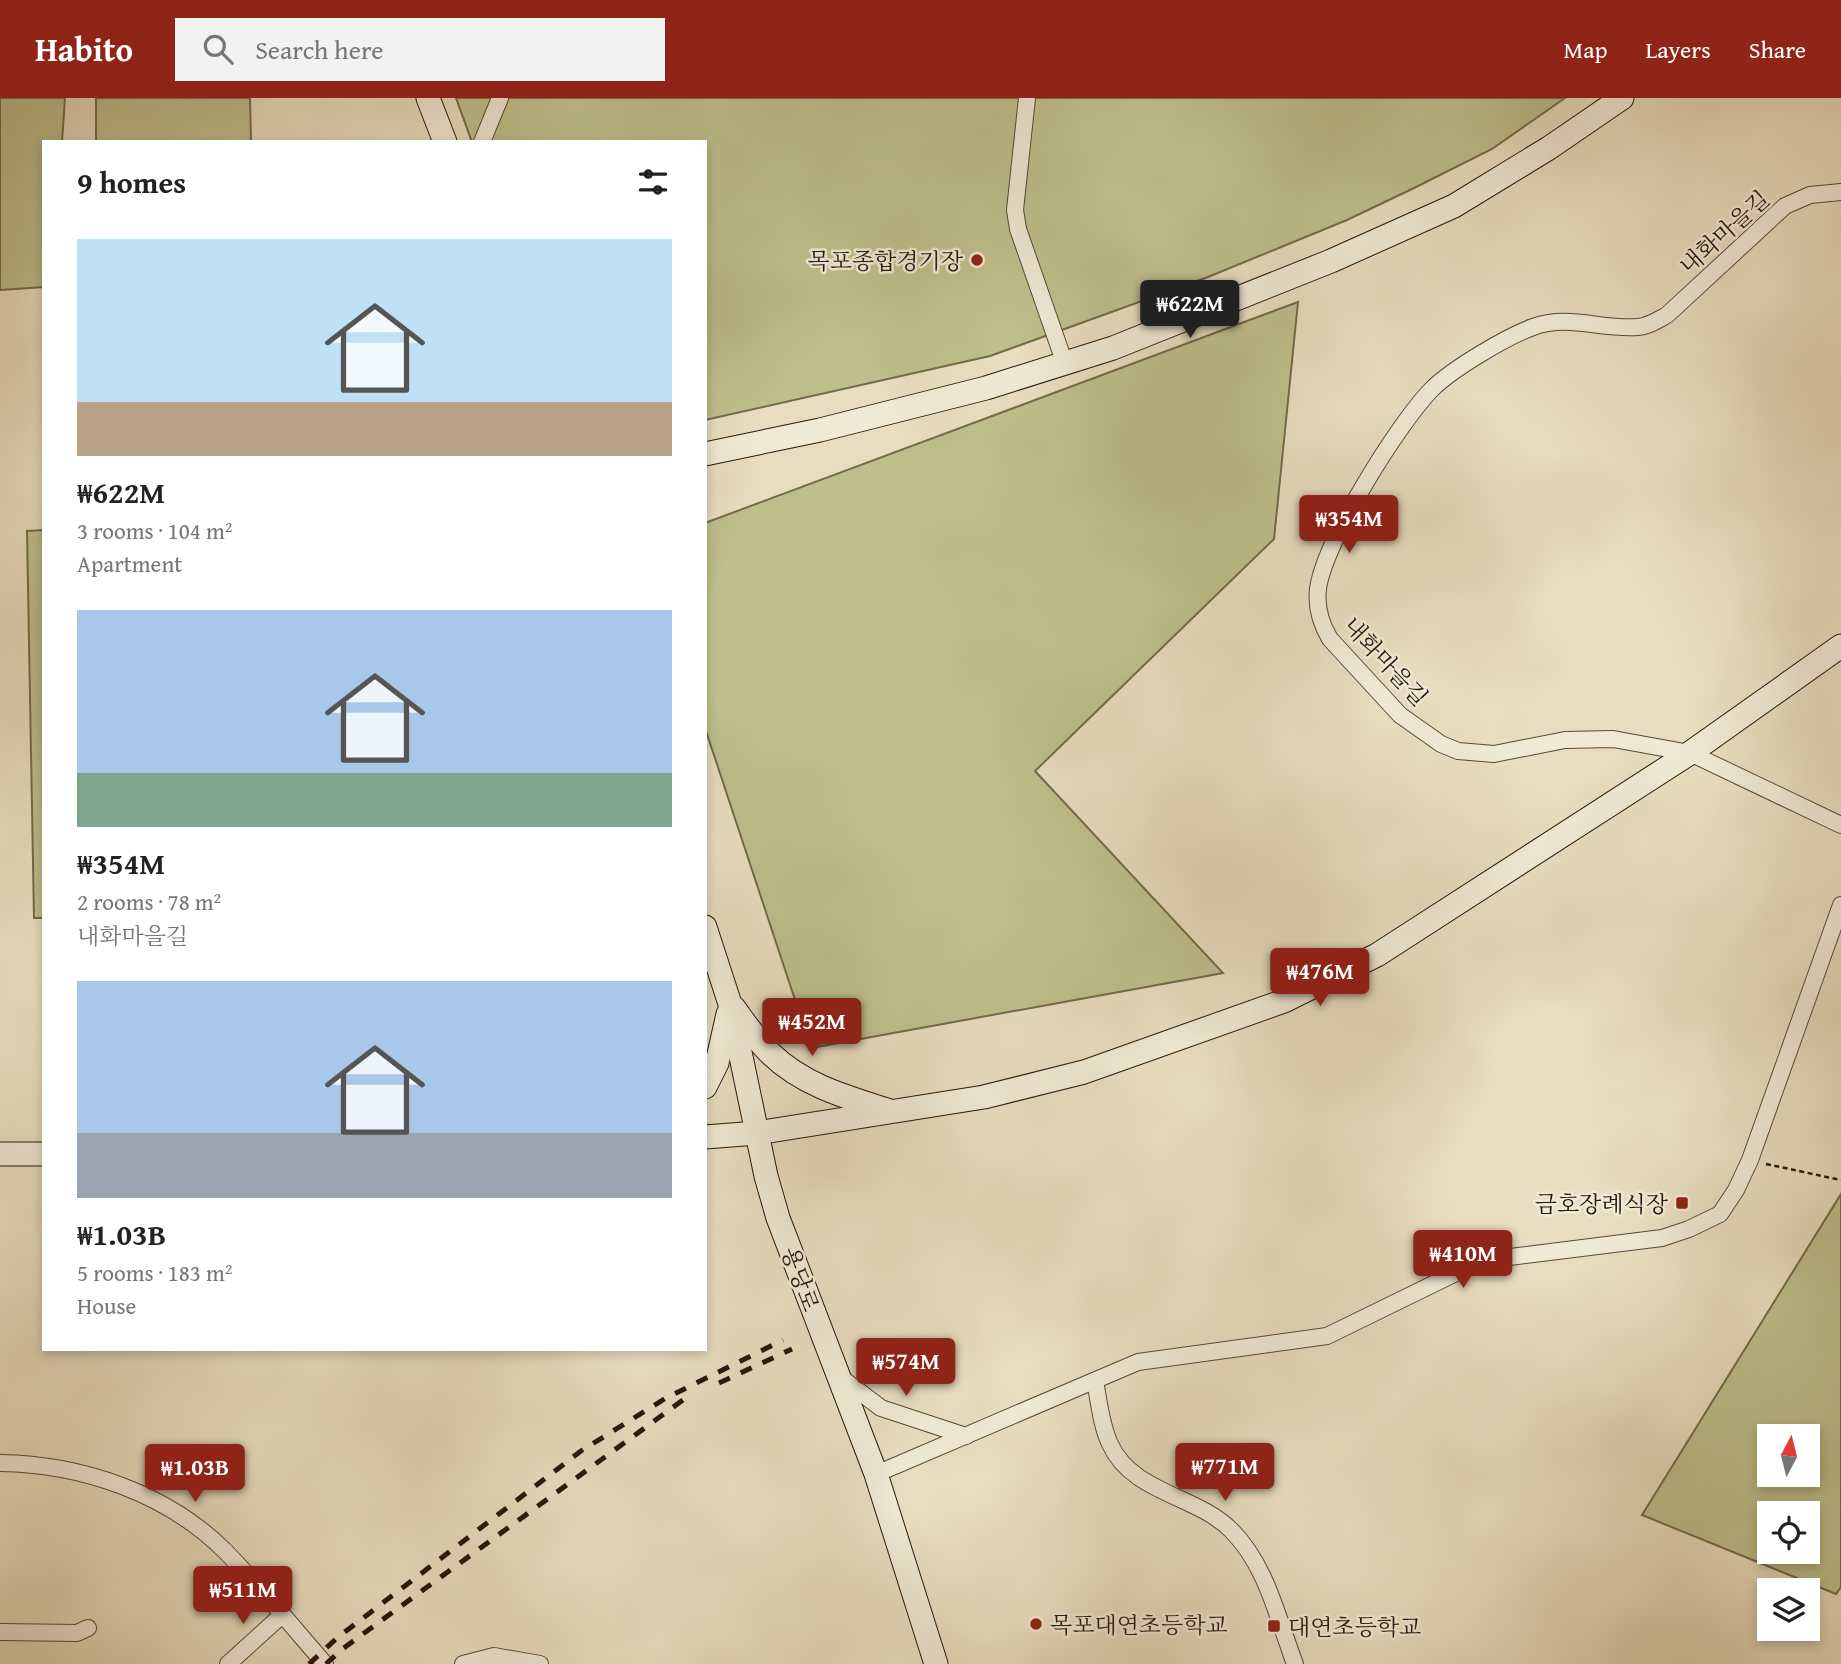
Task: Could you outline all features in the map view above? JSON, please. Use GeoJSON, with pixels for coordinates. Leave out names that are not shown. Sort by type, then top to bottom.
{"type":"FeatureCollection","features":[{"type":"Feature","properties":{"kind":"street"},"geometry":{"type":"LineString","coordinates":[[428,98],[444,140]]}},
{"type":"Feature","properties":{"kind":"street"},"geometry":{"type":"LineString","coordinates":[[483,140],[500,98]]}},
{"type":"Feature","properties":{"kind":"street"},"geometry":{"type":"LineString","coordinates":[[1027,98],[1016,209],[1018,229],[1065,364]]}},
{"type":"Feature","properties":{"kind":"street"},"geometry":{"type":"LineString","coordinates":[[708,454],[914,407],[1065,364],[1259,290],[1454,206],[1549,148],[1622,98]]}},
{"type":"Feature","properties":{"kind":"street","name":"내화마을길"},"geometry":{"type":"LineString","coordinates":[[1841,192],[1810,195],[1785,206],[1667,315],[1650,324],[1628,327],[1571,321],[1532,328],[1466,363],[1420,402],[1365,485],[1338,534],[1321,575],[1318,592],[1319,611],[1329,639],[1400,715],[1441,744],[1458,751],[1494,754],[1564,740],[1613,739],[1690,753],[1841,825]]}},
{"type":"Feature","properties":{"kind":"street"},"geometry":{"type":"LineString","coordinates":[[707,1137],[757,1133],[984,1097],[1084,1072],[1284,1001],[1377,955],[1690,753],[1841,646]]}},
{"type":"Feature","properties":{"kind":"street"},"geometry":{"type":"LineString","coordinates":[[876,1474],[1138,1362],[1327,1336],[1466,1268],[1502,1258],[1662,1238],[1680,1233],[1720,1214],[1736,1190],[1750,1160],[1841,905]]}},
{"type":"Feature","properties":{"kind":"street","name":"용당로"},"geometry":{"type":"LineString","coordinates":[[707,933],[730,1004],[778,1218],[876,1474],[936,1664]]}},
{"type":"Feature","properties":{"kind":"street"},"geometry":{"type":"LineString","coordinates":[[730,1004],[770,1054],[799,1076],[831,1092],[893,1112]]}},
{"type":"Feature","properties":{"kind":"street"},"geometry":{"type":"LineString","coordinates":[[707,1083],[717,1063],[730,1004]]}},
{"type":"Feature","properties":{"kind":"street"},"geometry":{"type":"LineString","coordinates":[[0,1154],[42,1154]]}},
{"type":"Feature","properties":{"kind":"street"},"geometry":{"type":"LineString","coordinates":[[837,1375],[881,1408],[966,1436]]}},
{"type":"Feature","properties":{"kind":"street"},"geometry":{"type":"LineString","coordinates":[[1095,1381],[1110,1444],[1135,1475],[1197,1507],[1229,1528],[1248,1550],[1263,1574],[1295,1664]]}},
{"type":"Feature","properties":{"kind":"street"},"geometry":{"type":"LineString","coordinates":[[0,1464],[51,1467],[86,1474],[127,1488],[164,1506],[224,1550],[325,1664]]}},
{"type":"Feature","properties":{"kind":"street"},"geometry":{"type":"LineString","coordinates":[[228,1664],[282,1615]]}},
{"type":"Feature","properties":{"kind":"street"},"geometry":{"type":"LineString","coordinates":[[0,1632],[77,1633],[88,1628]]}},
{"type":"Feature","properties":{"kind":"street"},"geometry":{"type":"LineString","coordinates":[[463,1664],[494,1656],[540,1664]]}},
{"type":"Feature","properties":{"kind":"path"},"geometry":{"type":"LineString","coordinates":[[1750,1160],[1841,1180]]}},
{"type":"Feature","properties":{"kind":"green space"},"geometry":{"type":"Polygon","coordinates":[[[0,98],[65,98],[62,140],[42,140],[42,287],[0,290],[0,98]]]}},
{"type":"Feature","properties":{"kind":"green space"},"geometry":{"type":"Polygon","coordinates":[[[96,98],[250,98],[251,140],[96,140],[96,98]]]}},
{"type":"Feature","properties":{"kind":"green space","name":"목포종합경기장"},"geometry":{"type":"Polygon","coordinates":[[[456,98],[1565,98],[1492,149],[1347,220],[1208,277],[990,356],[707,420],[707,140],[471,140],[456,98]]]}},
{"type":"Feature","properties":{"kind":"green space"},"geometry":{"type":"Polygon","coordinates":[[[1298,302],[1274,539],[1035,771],[1223,973],[811,1048],[707,734],[707,522],[1298,302]]]}},
{"type":"Feature","properties":{"kind":"green space"},"geometry":{"type":"Polygon","coordinates":[[[42,530],[42,918],[34,918],[27,531],[42,530]]]}},
{"type":"Feature","properties":{"kind":"green space"},"geometry":{"type":"Polygon","coordinates":[[[1841,1194],[1841,1587],[1836,1594],[1820,1587],[1820,1578],[1797,1578],[1762,1564],[1820,1564],[1820,1501],[1757,1501],[1757,1562],[1642,1515],[1841,1194]]]}},
{"type":"Feature","properties":{"kind":"railway"},"geometry":{"type":"LineString","coordinates":[[309,1664],[337,1638],[581,1451],[666,1398],[783,1340]]}},
{"type":"Feature","properties":{"kind":"railway"},"geometry":{"type":"LineString","coordinates":[[719,1383],[792,1349]]}},
{"type":"Feature","properties":{"kind":"railway"},"geometry":{"type":"LineString","coordinates":[[326,1664],[341,1650],[687,1397]]}},
{"type":"Feature","properties":{"kind":"place","name":"목포종합경기장"},"geometry":{"type":"Point","coordinates":[977,260]}},
{"type":"Feature","properties":{"kind":"place","name":"금호장례식장"},"geometry":{"type":"Point","coordinates":[1682,1203]}},
{"type":"Feature","properties":{"kind":"place","name":"목포대연초등학교"},"geometry":{"type":"Point","coordinates":[1036,1624]}},
{"type":"Feature","properties":{"kind":"place","name":"대연초등학교"},"geometry":{"type":"Point","coordinates":[1274,1626]}}]}
